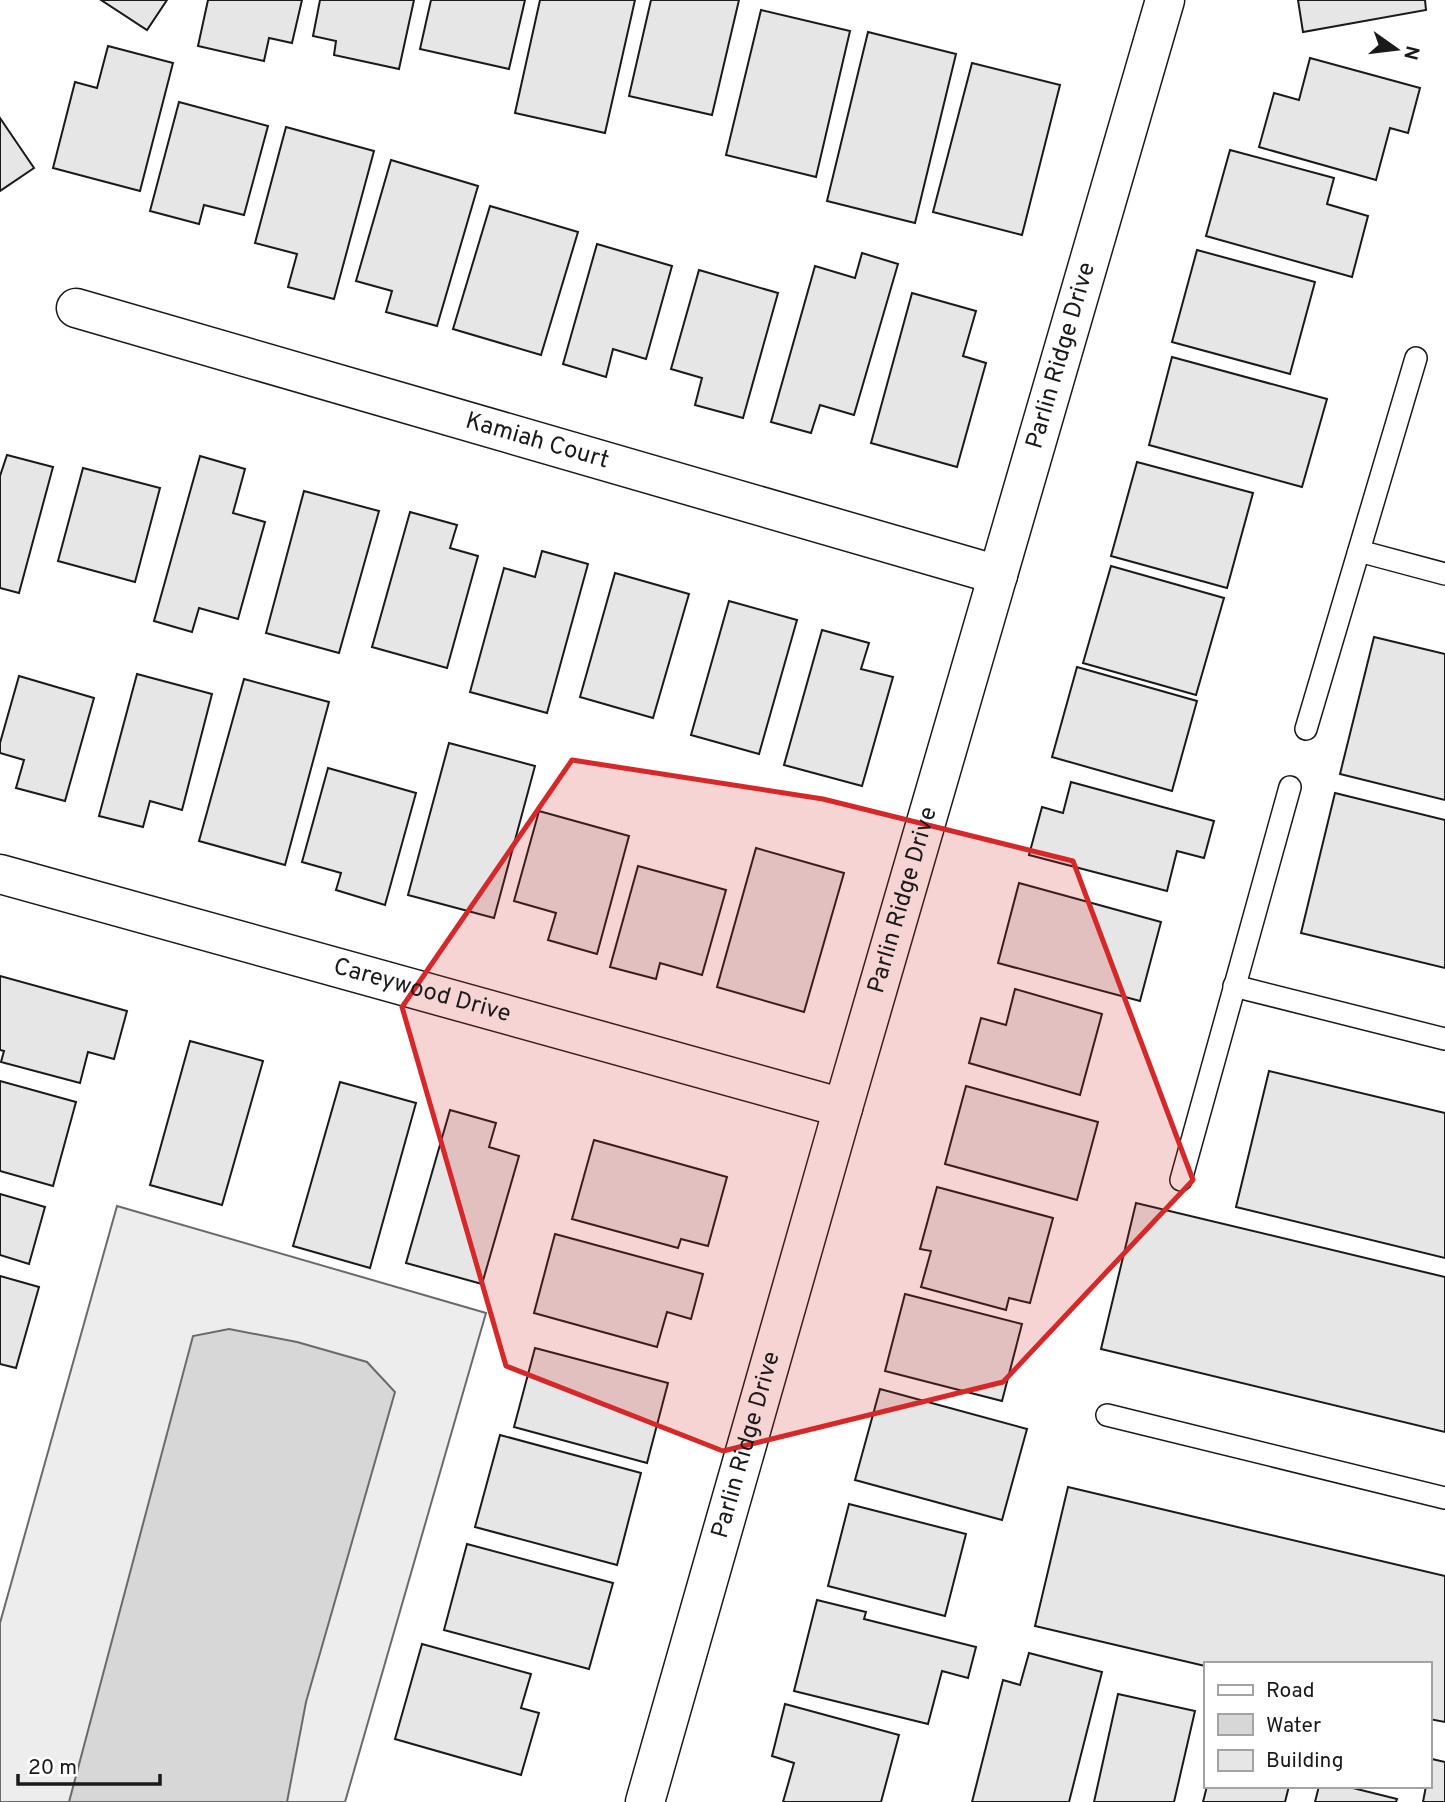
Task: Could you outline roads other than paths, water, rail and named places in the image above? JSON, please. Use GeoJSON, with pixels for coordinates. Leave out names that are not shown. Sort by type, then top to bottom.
{"type":"FeatureCollection","features":[{"type":"Feature","properties":{"kind":"street","name":"Parlin Ridge Drive"},"geometry":{"type":"LineString","coordinates":[[645,1802],[843,1108],[1165,0]]}},
{"type":"Feature","properties":{"kind":"street","name":"Kamiah Court"},"geometry":{"type":"LineString","coordinates":[[76,308],[998,575]]}},
{"type":"Feature","properties":{"kind":"street","name":"Careywood Drive"},"geometry":{"type":"LineString","coordinates":[[0,874],[843,1108]]}},
{"type":"Feature","properties":{"kind":"lane"},"geometry":{"type":"LineString","coordinates":[[1306,729],[1416,358]]}},
{"type":"Feature","properties":{"kind":"lane"},"geometry":{"type":"LineString","coordinates":[[1359,551],[1445,574]]}},
{"type":"Feature","properties":{"kind":"lane"},"geometry":{"type":"LineString","coordinates":[[1181,1180],[1290,787]]}},
{"type":"Feature","properties":{"kind":"lane"},"geometry":{"type":"LineString","coordinates":[[1234,986],[1445,1038]]}},
{"type":"Feature","properties":{"kind":"lane"},"geometry":{"type":"LineString","coordinates":[[1107,1415],[1445,1498]]}},
{"type":"Feature","properties":{"kind":"water"},"geometry":{"type":"Polygon","coordinates":[[[229,1329],[297,1342],[367,1362],[395,1392],[306,1702],[287,1802],[69,1802],[193,1336],[229,1329]]]}}]}
